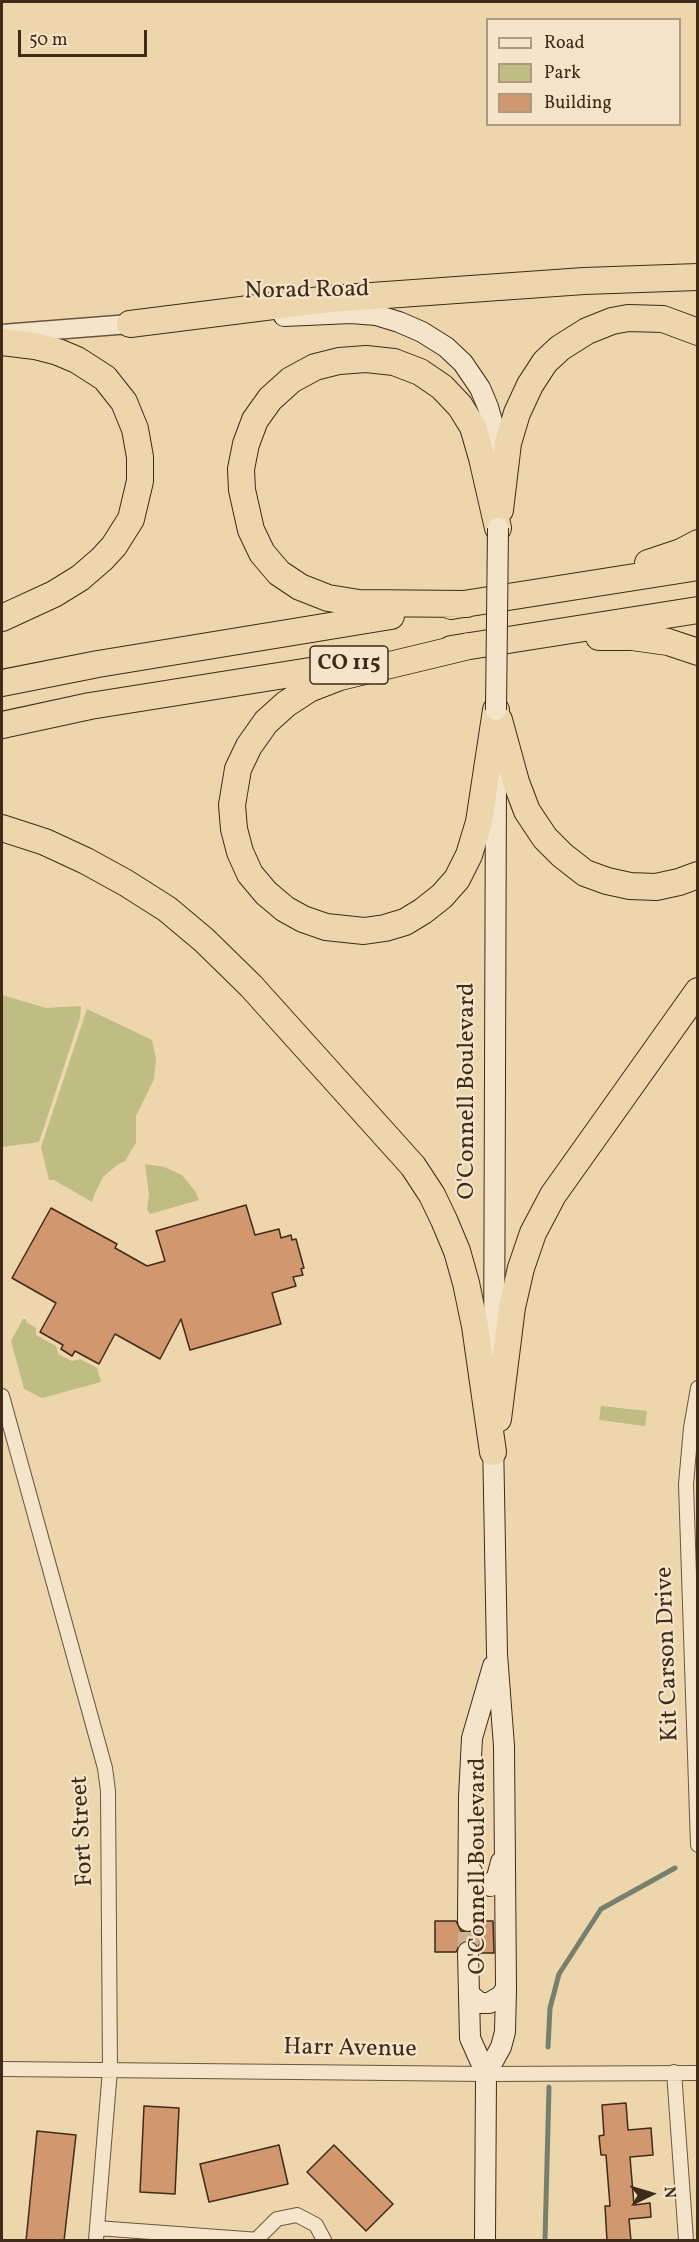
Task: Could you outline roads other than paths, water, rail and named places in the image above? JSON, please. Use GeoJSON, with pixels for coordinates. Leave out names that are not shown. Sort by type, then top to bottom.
{"type":"FeatureCollection","features":[{"type":"Feature","properties":{"kind":"highway"},"geometry":{"type":"LineString","coordinates":[[130,324],[329,299],[584,281],[698,277]]}},
{"type":"Feature","properties":{"kind":"highway"},"geometry":{"type":"LineString","coordinates":[[498,528],[508,443],[517,413],[530,385],[545,362],[574,338],[612,321],[628,318],[663,319],[698,332]]}},
{"type":"Feature","properties":{"kind":"highway"},"geometry":{"type":"LineString","coordinates":[[2,342],[35,346],[58,352],[85,364],[105,378],[124,402],[135,429],[140,465],[140,481],[131,519],[114,546],[80,578],[54,594],[2,618]]}},
{"type":"Feature","properties":{"kind":"highway"},"geometry":{"type":"LineString","coordinates":[[466,604],[359,603],[328,598],[300,587],[279,573],[262,553],[251,530],[242,490],[241,469],[246,444],[255,420],[270,399],[291,380],[315,367],[339,361],[366,359],[394,362],[420,372],[442,387],[460,406],[473,427],[498,528]]}},
{"type":"Feature","properties":{"kind":"highway"},"geometry":{"type":"LineString","coordinates":[[522,594],[655,561],[698,543]]}},
{"type":"Feature","properties":{"kind":"highway","name":"CO 115"},"geometry":{"type":"LineString","coordinates":[[2,683],[131,659],[698,567]]}},
{"type":"Feature","properties":{"kind":"highway","name":"CO 115"},"geometry":{"type":"LineString","coordinates":[[2,725],[159,695],[698,609]]}},
{"type":"Feature","properties":{"kind":"highway"},"geometry":{"type":"LineString","coordinates":[[524,636],[632,637],[668,642],[698,652]]}},
{"type":"Feature","properties":{"kind":"highway"},"geometry":{"type":"LineString","coordinates":[[469,646],[340,677],[309,689],[286,704],[266,722],[249,746],[238,769],[232,805],[234,829],[240,852],[250,874],[266,893],[285,909],[326,927],[364,931],[385,928],[405,922],[423,911],[441,897],[457,879],[469,855],[479,822],[496,710]]}},
{"type":"Feature","properties":{"kind":"highway"},"geometry":{"type":"LineString","coordinates":[[496,710],[516,782],[527,811],[545,838],[562,855],[585,873],[630,886],[656,887],[698,875]]}},
{"type":"Feature","properties":{"kind":"highway"},"geometry":{"type":"LineString","coordinates":[[2,828],[45,842],[86,861],[167,909],[204,940],[251,986],[413,1166],[432,1195],[444,1220],[457,1251],[466,1282],[475,1326],[493,1452]]}},
{"type":"Feature","properties":{"kind":"highway"},"geometry":{"type":"LineString","coordinates":[[493,1452],[512,1307],[521,1268],[533,1233],[553,1195],[698,991]]}},
{"type":"Feature","properties":{"kind":"main road","name":"Norad Road"},"geometry":{"type":"LineString","coordinates":[[130,324],[351,312],[384,317],[422,332],[446,347],[463,363],[480,388],[488,407],[499,455],[498,528]]}},
{"type":"Feature","properties":{"kind":"main road","name":"O'Connell Boulevard"},"geometry":{"type":"LineString","coordinates":[[486,2074],[501,2047],[505,2032],[506,1988],[504,1746],[497,1654],[493,1452],[498,528]]}},
{"type":"Feature","properties":{"kind":"main road","name":"O'Connell Boulevard"},"geometry":{"type":"LineString","coordinates":[[468,1921],[472,1738],[497,1654]]}},
{"type":"Feature","properties":{"kind":"main road"},"geometry":{"type":"LineString","coordinates":[[469,1868],[477,1881],[490,1886],[497,1877],[505,1848]]}},
{"type":"Feature","properties":{"kind":"main road","name":"O'Connell Boulevard"},"geometry":{"type":"LineString","coordinates":[[468,1952],[470,2038],[486,2074],[485,2241]]}},
{"type":"Feature","properties":{"kind":"main road"},"geometry":{"type":"LineString","coordinates":[[469,1994],[480,2003],[489,2003],[501,1996],[506,1988]]}},
{"type":"Feature","properties":{"kind":"street","name":"Norad Road"},"geometry":{"type":"LineString","coordinates":[[2,334],[130,324]]}},
{"type":"Feature","properties":{"kind":"street","name":"Kit Carson Drive"},"geometry":{"type":"LineString","coordinates":[[698,1388],[692,1463],[686,1484],[698,1845]]}},
{"type":"Feature","properties":{"kind":"street","name":"Fort Street"},"geometry":{"type":"LineString","coordinates":[[2,1396],[105,1768],[109,1807],[110,2070],[96,2234]]}},
{"type":"Feature","properties":{"kind":"street","name":"Harr Avenue"},"geometry":{"type":"LineString","coordinates":[[2,2069],[486,2074],[698,2073]]}},
{"type":"Feature","properties":{"kind":"street"},"geometry":{"type":"LineString","coordinates":[[674,2072],[686,2241]]}},
{"type":"Feature","properties":{"kind":"street"},"geometry":{"type":"LineString","coordinates":[[96,2234],[258,2240],[277,2219],[297,2215],[316,2225],[324,2241]]}},
{"type":"Feature","properties":{"kind":"waterway"},"geometry":{"type":"LineString","coordinates":[[548,2047],[550,2008],[559,1974],[601,1909],[675,1868]]}},
{"type":"Feature","properties":{"kind":"waterway"},"geometry":{"type":"LineString","coordinates":[[545,2240],[549,2087]]}},
{"type":"Feature","properties":{"kind":"tunnel"},"geometry":{"type":"LineString","coordinates":[[468,1921],[468,1952]]}}]}
